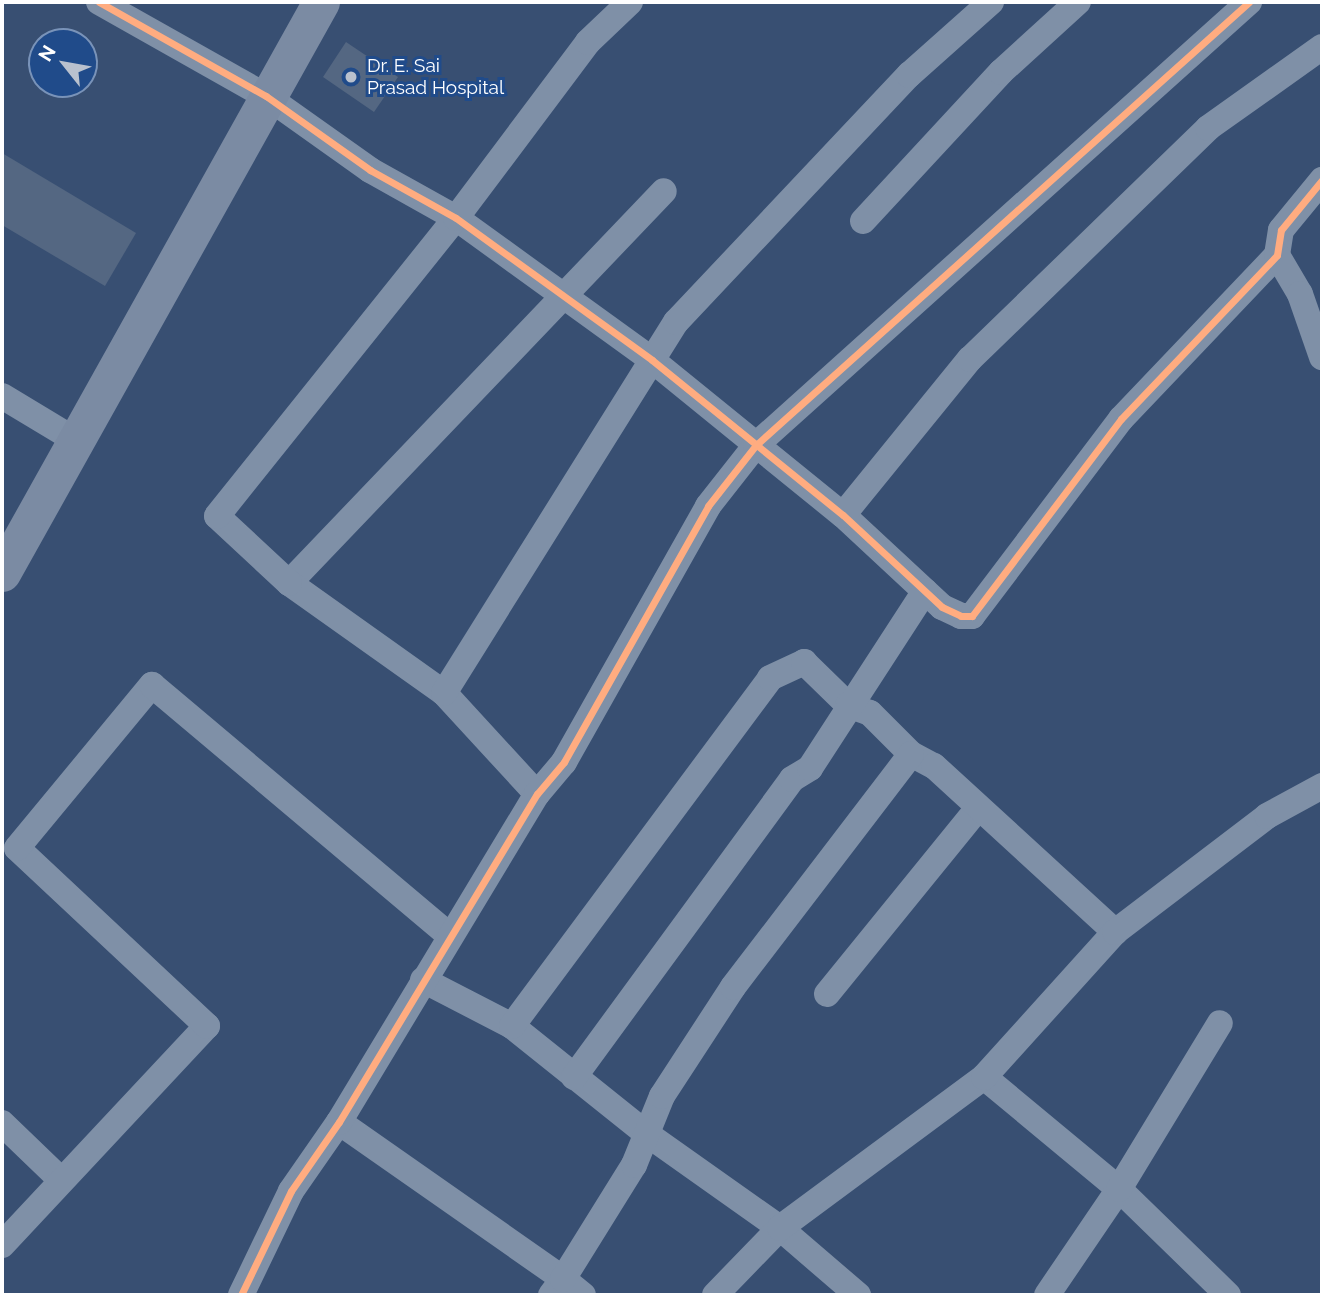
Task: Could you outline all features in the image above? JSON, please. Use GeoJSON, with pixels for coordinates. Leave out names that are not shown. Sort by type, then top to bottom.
{"type":"FeatureCollection","features":[{"type":"Feature","properties":{"kind":"street"},"geometry":{"type":"LineString","coordinates":[[99,2],[266,96],[349,157],[456,218],[653,360],[843,514],[942,607],[972,616],[1121,419],[1277,255],[1281,230],[1322,180]]}},
{"type":"Feature","properties":{"kind":"street"},"geometry":{"type":"LineString","coordinates":[[2,573],[266,96],[321,2]]}},
{"type":"Feature","properties":{"kind":"street"},"geometry":{"type":"LineString","coordinates":[[537,794],[444,693],[289,583],[217,516],[456,218],[588,42],[630,2]]}},
{"type":"Feature","properties":{"kind":"street"},"geometry":{"type":"LineString","coordinates":[[444,693],[676,322],[890,95],[991,2]]}},
{"type":"Feature","properties":{"kind":"street"},"geometry":{"type":"LineString","coordinates":[[863,221],[1001,72],[1078,2]]}},
{"type":"Feature","properties":{"kind":"street"},"geometry":{"type":"LineString","coordinates":[[241,1295],[291,1191],[339,1122],[537,794],[564,762],[708,506],[757,445],[1249,2]]}},
{"type":"Feature","properties":{"kind":"street"},"geometry":{"type":"LineString","coordinates":[[843,514],[970,359],[1208,128],[1322,47]]}},
{"type":"Feature","properties":{"kind":"street"},"geometry":{"type":"LineString","coordinates":[[289,583],[664,191]]}},
{"type":"Feature","properties":{"kind":"street"},"geometry":{"type":"LineString","coordinates":[[1277,255],[1300,294],[1322,356]]}},
{"type":"Feature","properties":{"kind":"street"},"geometry":{"type":"LineString","coordinates":[[2,396],[77,441]]}},
{"type":"Feature","properties":{"kind":"street"},"geometry":{"type":"LineString","coordinates":[[574,1077],[792,779],[810,768],[848,705],[925,591]]}},
{"type":"Feature","properties":{"kind":"street"},"geometry":{"type":"LineString","coordinates":[[512,1026],[770,678],[804,662],[848,705],[870,713],[911,754],[934,766],[1115,932]]}},
{"type":"Feature","properties":{"kind":"street"},"geometry":{"type":"LineString","coordinates":[[2,1245],[207,1026],[17,848],[152,685],[450,936]]}},
{"type":"Feature","properties":{"kind":"street"},"geometry":{"type":"LineString","coordinates":[[339,1122],[566,1290],[634,1165],[662,1096],[733,987],[911,754]]}},
{"type":"Feature","properties":{"kind":"street"},"geometry":{"type":"LineString","coordinates":[[715,1295],[780,1228],[984,1077],[1115,932],[1267,816],[1322,786]]}},
{"type":"Feature","properties":{"kind":"street"},"geometry":{"type":"LineString","coordinates":[[827,994],[978,808]]}},
{"type":"Feature","properties":{"kind":"street"},"geometry":{"type":"LineString","coordinates":[[423,980],[512,1026],[647,1134],[780,1228],[858,1295]]}},
{"type":"Feature","properties":{"kind":"street"},"geometry":{"type":"LineString","coordinates":[[1047,1295],[1119,1189],[1220,1023]]}},
{"type":"Feature","properties":{"kind":"street"},"geometry":{"type":"LineString","coordinates":[[984,1077],[1119,1189],[1228,1295]]}},
{"type":"Feature","properties":{"kind":"street"},"geometry":{"type":"LineString","coordinates":[[2,1124],[61,1180]]}},
{"type":"Feature","properties":{"kind":"building"},"geometry":{"type":"Polygon","coordinates":[[[346,42],[398,77],[374,112],[323,77],[346,42]]]}},
{"type":"Feature","properties":{"kind":"building"},"geometry":{"type":"Polygon","coordinates":[[[2,153],[136,233],[105,286],[2,225],[2,153]]]}},
{"type":"Feature","properties":{"kind":"cycle path"},"geometry":{"type":"LineString","coordinates":[[99,2],[266,96],[370,170],[456,218],[652,360],[843,515],[942,607],[961,616],[972,616],[1121,419],[1277,255],[1281,230],[1322,180]]}},
{"type":"Feature","properties":{"kind":"cycle path"},"geometry":{"type":"LineString","coordinates":[[241,1295],[291,1191],[339,1122],[537,794],[564,762],[708,506],[756,445],[1249,2]]}},
{"type":"Feature","properties":{"kind":"place","name":"Dr. E. Sai Prasad Hospital"},"geometry":{"type":"Point","coordinates":[351,77]}}]}
